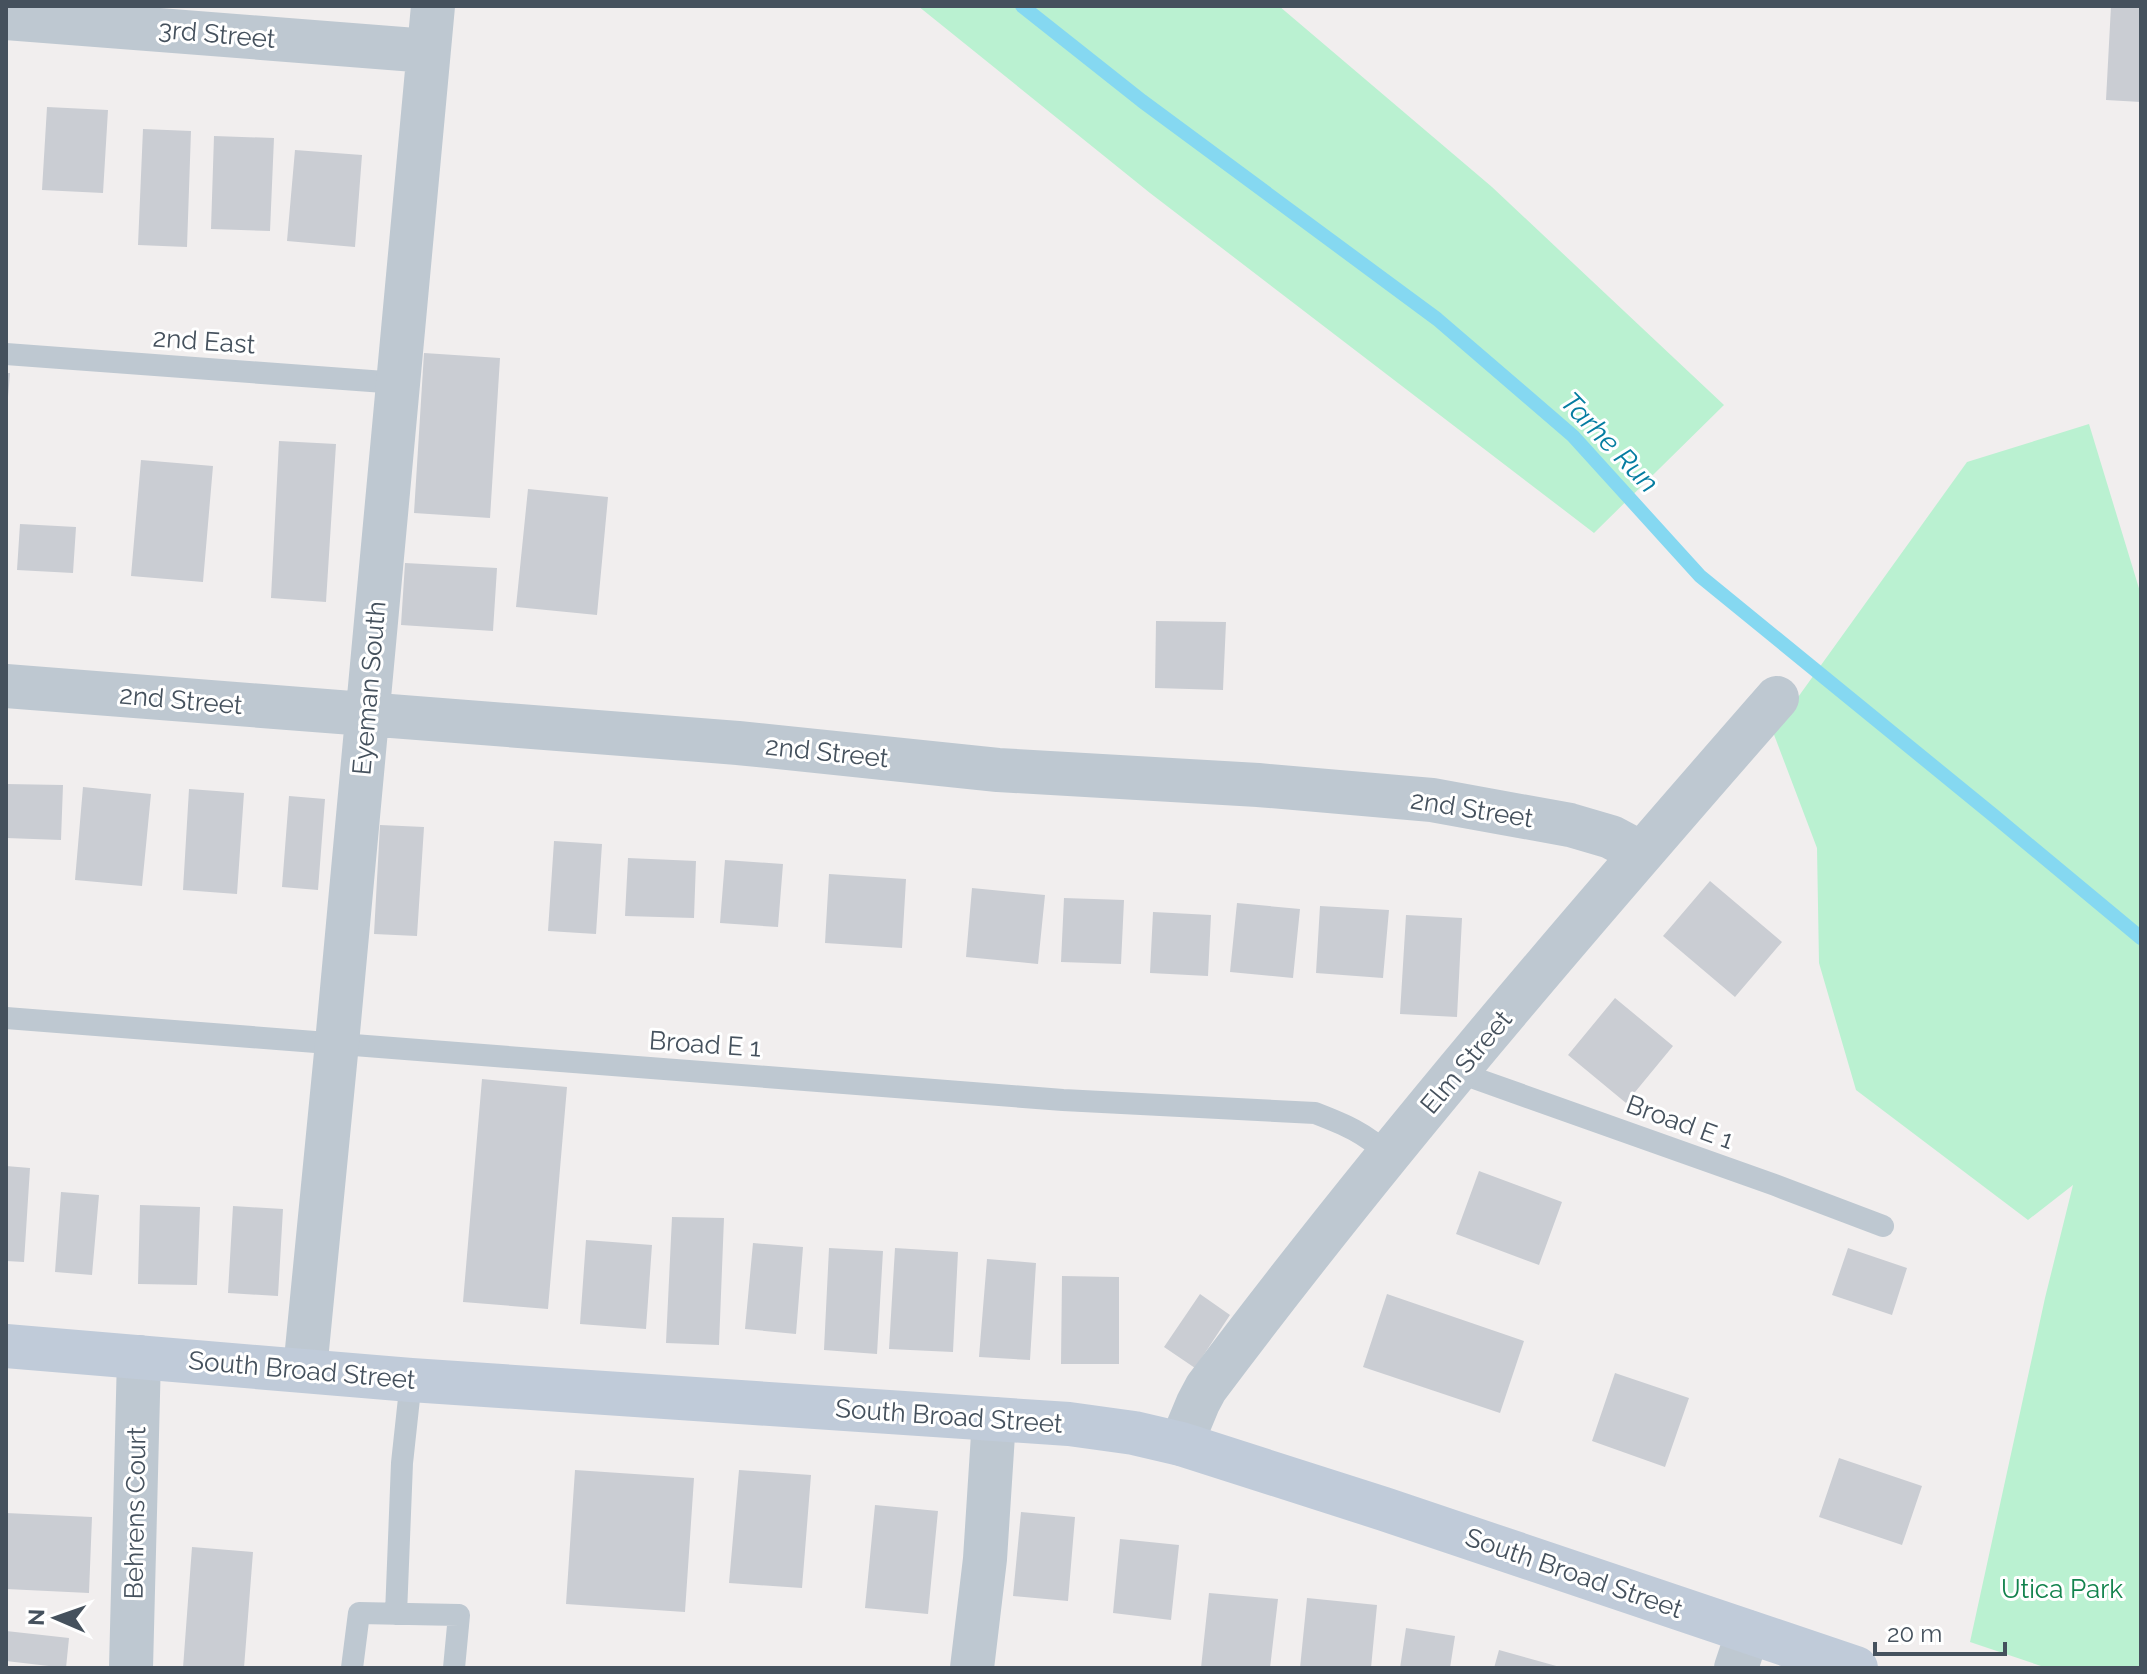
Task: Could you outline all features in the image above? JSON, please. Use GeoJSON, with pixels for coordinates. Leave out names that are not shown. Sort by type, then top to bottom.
{"type":"FeatureCollection","features":[{"type":"Feature","properties":{"kind":"street","name":"Eyeman South"},"geometry":{"type":"LineString","coordinates":[[305,1370],[433,6]]}},
{"type":"Feature","properties":{"kind":"street","name":"3rd Street"},"geometry":{"type":"LineString","coordinates":[[6,18],[428,51]]}},
{"type":"Feature","properties":{"kind":"street","name":"2nd Street"},"geometry":{"type":"LineString","coordinates":[[6,686],[738,743],[998,770],[1258,785],[1432,800],[1570,825],[1611,837],[1641,853]]}},
{"type":"Feature","properties":{"kind":"street","name":"Elm Street"},"geometry":{"type":"LineString","coordinates":[[1181,1444],[1206,1388],[1269,1304],[1457,1072],[1641,853],[1777,698]]}},
{"type":"Feature","properties":{"kind":"street","name":"South Broad Street"},"geometry":{"type":"LineString","coordinates":[[6,1346],[411,1380],[1069,1424],[1134,1433],[1181,1444],[1398,1514],[1742,1650],[1856,1668]]}},
{"type":"Feature","properties":{"kind":"street","name":"Behrens Court"},"geometry":{"type":"LineString","coordinates":[[131,1668],[139,1357]]}},
{"type":"Feature","properties":{"kind":"street"},"geometry":{"type":"LineString","coordinates":[[972,1668],[985,1559],[994,1419]]}},
{"type":"Feature","properties":{"kind":"lane","name":"2nd East"},"geometry":{"type":"LineString","coordinates":[[6,354],[398,383]]}},
{"type":"Feature","properties":{"kind":"lane","name":"Broad E 1"},"geometry":{"type":"LineString","coordinates":[[6,1018],[1063,1100],[1315,1113],[1350,1126],[1389,1155]]}},
{"type":"Feature","properties":{"kind":"lane","name":"Broad E 1"},"geometry":{"type":"LineString","coordinates":[[1457,1072],[1883,1226]]}},
{"type":"Feature","properties":{"kind":"lane"},"geometry":{"type":"LineString","coordinates":[[396,1614],[402,1463],[411,1380]]}},
{"type":"Feature","properties":{"kind":"lane"},"geometry":{"type":"LineString","coordinates":[[352,1668],[359,1613],[459,1615],[454,1668]]}},
{"type":"Feature","properties":{"kind":"green space"},"geometry":{"type":"Polygon","coordinates":[[[918,6],[1279,6],[1492,187],[1724,405],[1594,533],[1150,193],[918,6]]]}},
{"type":"Feature","properties":{"kind":"green space","name":"Utica Park"},"geometry":{"type":"Polygon","coordinates":[[[2089,424],[2141,595],[2141,1668],[2047,1668],[1970,1642],[2045,1298],[2073,1185],[2028,1220],[1856,1090],[1819,963],[1817,848],[1773,732],[1967,462],[2089,424]]]}},
{"type":"Feature","properties":{"kind":"building"},"geometry":{"type":"Polygon","coordinates":[[[2111,6],[2141,6],[2141,102],[2106,100],[2111,6]]]}},
{"type":"Feature","properties":{"kind":"building"},"geometry":{"type":"Polygon","coordinates":[[[47,107],[108,110],[103,193],[42,190],[47,107]]]}},
{"type":"Feature","properties":{"kind":"building"},"geometry":{"type":"Polygon","coordinates":[[[143,129],[191,131],[187,247],[138,245],[143,129]]]}},
{"type":"Feature","properties":{"kind":"building"},"geometry":{"type":"Polygon","coordinates":[[[214,136],[274,138],[270,231],[211,229],[214,136]]]}},
{"type":"Feature","properties":{"kind":"building"},"geometry":{"type":"Polygon","coordinates":[[[295,150],[362,155],[355,247],[287,241],[295,150]]]}},
{"type":"Feature","properties":{"kind":"building"},"geometry":{"type":"Polygon","coordinates":[[[424,353],[500,358],[490,518],[414,513],[424,353]]]}},
{"type":"Feature","properties":{"kind":"building"},"geometry":{"type":"Polygon","coordinates":[[[6,373],[10,373],[8,397],[6,396],[6,373]]]}},
{"type":"Feature","properties":{"kind":"building"},"geometry":{"type":"Polygon","coordinates":[[[279,441],[336,444],[326,602],[271,598],[279,441]]]}},
{"type":"Feature","properties":{"kind":"building"},"geometry":{"type":"Polygon","coordinates":[[[141,460],[213,466],[203,582],[131,576],[141,460]]]}},
{"type":"Feature","properties":{"kind":"building"},"geometry":{"type":"Polygon","coordinates":[[[528,489],[608,497],[597,615],[516,607],[528,489]]]}},
{"type":"Feature","properties":{"kind":"building"},"geometry":{"type":"Polygon","coordinates":[[[20,524],[76,527],[73,573],[17,570],[20,524]]]}},
{"type":"Feature","properties":{"kind":"building"},"geometry":{"type":"Polygon","coordinates":[[[405,563],[497,568],[493,631],[401,625],[405,563]]]}},
{"type":"Feature","properties":{"kind":"building"},"geometry":{"type":"Polygon","coordinates":[[[1156,621],[1226,622],[1223,690],[1155,688],[1156,621]]]}},
{"type":"Feature","properties":{"kind":"building"},"geometry":{"type":"Polygon","coordinates":[[[6,784],[63,785],[61,840],[6,838],[6,784]]]}},
{"type":"Feature","properties":{"kind":"building"},"geometry":{"type":"Polygon","coordinates":[[[83,787],[151,794],[142,886],[75,880],[83,787]]]}},
{"type":"Feature","properties":{"kind":"building"},"geometry":{"type":"Polygon","coordinates":[[[189,789],[244,793],[237,894],[183,890],[189,789]]]}},
{"type":"Feature","properties":{"kind":"building"},"geometry":{"type":"Polygon","coordinates":[[[289,796],[325,799],[318,890],[282,887],[289,796]]]}},
{"type":"Feature","properties":{"kind":"building"},"geometry":{"type":"Polygon","coordinates":[[[380,825],[424,827],[417,936],[374,934],[380,825]]]}},
{"type":"Feature","properties":{"kind":"building"},"geometry":{"type":"Polygon","coordinates":[[[554,841],[602,844],[596,934],[548,931],[554,841]]]}},
{"type":"Feature","properties":{"kind":"building"},"geometry":{"type":"Polygon","coordinates":[[[628,858],[696,861],[694,918],[625,916],[628,858]]]}},
{"type":"Feature","properties":{"kind":"building"},"geometry":{"type":"Polygon","coordinates":[[[725,860],[783,864],[778,927],[720,923],[725,860]]]}},
{"type":"Feature","properties":{"kind":"building"},"geometry":{"type":"Polygon","coordinates":[[[829,874],[906,879],[902,948],[825,943],[829,874]]]}},
{"type":"Feature","properties":{"kind":"building"},"geometry":{"type":"Polygon","coordinates":[[[1710,881],[1782,942],[1735,997],[1663,936],[1710,881]]]}},
{"type":"Feature","properties":{"kind":"building"},"geometry":{"type":"Polygon","coordinates":[[[972,888],[1045,895],[1038,964],[966,957],[972,888]]]}},
{"type":"Feature","properties":{"kind":"building"},"geometry":{"type":"Polygon","coordinates":[[[1064,898],[1124,900],[1121,964],[1061,962],[1064,898]]]}},
{"type":"Feature","properties":{"kind":"building"},"geometry":{"type":"Polygon","coordinates":[[[1237,903],[1300,909],[1293,978],[1230,972],[1237,903]]]}},
{"type":"Feature","properties":{"kind":"building"},"geometry":{"type":"Polygon","coordinates":[[[1320,906],[1389,910],[1383,978],[1316,973],[1320,906]]]}},
{"type":"Feature","properties":{"kind":"building"},"geometry":{"type":"Polygon","coordinates":[[[1153,912],[1211,915],[1208,976],[1150,973],[1153,912]]]}},
{"type":"Feature","properties":{"kind":"building"},"geometry":{"type":"Polygon","coordinates":[[[1406,915],[1462,918],[1457,1017],[1400,1014],[1406,915]]]}},
{"type":"Feature","properties":{"kind":"building"},"geometry":{"type":"Polygon","coordinates":[[[1615,998],[1673,1046],[1626,1103],[1568,1055],[1615,998]]]}},
{"type":"Feature","properties":{"kind":"building"},"geometry":{"type":"Polygon","coordinates":[[[482,1079],[567,1087],[548,1309],[463,1302],[482,1079]]]}},
{"type":"Feature","properties":{"kind":"building"},"geometry":{"type":"Polygon","coordinates":[[[6,1166],[30,1168],[24,1262],[6,1261],[6,1166]]]}},
{"type":"Feature","properties":{"kind":"building"},"geometry":{"type":"Polygon","coordinates":[[[1479,1171],[1562,1202],[1539,1265],[1456,1234],[1479,1171]]]}},
{"type":"Feature","properties":{"kind":"building"},"geometry":{"type":"Polygon","coordinates":[[[61,1192],[99,1195],[92,1275],[55,1272],[61,1192]]]}},
{"type":"Feature","properties":{"kind":"building"},"geometry":{"type":"Polygon","coordinates":[[[140,1205],[200,1207],[197,1285],[138,1284],[140,1205]]]}},
{"type":"Feature","properties":{"kind":"building"},"geometry":{"type":"Polygon","coordinates":[[[233,1206],[283,1209],[278,1296],[228,1293],[233,1206]]]}},
{"type":"Feature","properties":{"kind":"building"},"geometry":{"type":"Polygon","coordinates":[[[672,1217],[724,1218],[719,1345],[666,1343],[672,1217]]]}},
{"type":"Feature","properties":{"kind":"building"},"geometry":{"type":"Polygon","coordinates":[[[586,1240],[652,1245],[646,1329],[580,1324],[586,1240]]]}},
{"type":"Feature","properties":{"kind":"building"},"geometry":{"type":"Polygon","coordinates":[[[753,1243],[803,1247],[796,1334],[745,1329],[753,1243]]]}},
{"type":"Feature","properties":{"kind":"building"},"geometry":{"type":"Polygon","coordinates":[[[829,1248],[883,1251],[877,1354],[824,1350],[829,1248]]]}},
{"type":"Feature","properties":{"kind":"building"},"geometry":{"type":"Polygon","coordinates":[[[895,1248],[958,1252],[953,1352],[889,1349],[895,1248]]]}},
{"type":"Feature","properties":{"kind":"building"},"geometry":{"type":"Polygon","coordinates":[[[1848,1248],[1907,1268],[1892,1315],[1832,1295],[1848,1248]]]}},
{"type":"Feature","properties":{"kind":"building"},"geometry":{"type":"Polygon","coordinates":[[[987,1259],[1036,1263],[1030,1360],[979,1357],[987,1259]]]}},
{"type":"Feature","properties":{"kind":"building"},"geometry":{"type":"Polygon","coordinates":[[[1062,1276],[1119,1277],[1119,1364],[1061,1364],[1062,1276]]]}},
{"type":"Feature","properties":{"kind":"building"},"geometry":{"type":"Polygon","coordinates":[[[1200,1294],[1230,1315],[1195,1368],[1164,1347],[1200,1294]]]}},
{"type":"Feature","properties":{"kind":"building"},"geometry":{"type":"Polygon","coordinates":[[[1387,1294],[1524,1341],[1500,1413],[1363,1367],[1387,1294]]]}},
{"type":"Feature","properties":{"kind":"building"},"geometry":{"type":"Polygon","coordinates":[[[1615,1373],[1689,1398],[1665,1467],[1592,1441],[1615,1373]]]}},
{"type":"Feature","properties":{"kind":"building"},"geometry":{"type":"Polygon","coordinates":[[[1839,1458],[1922,1486],[1902,1545],[1819,1517],[1839,1458]]]}},
{"type":"Feature","properties":{"kind":"building"},"geometry":{"type":"Polygon","coordinates":[[[575,1470],[694,1478],[685,1612],[566,1604],[575,1470]]]}},
{"type":"Feature","properties":{"kind":"building"},"geometry":{"type":"Polygon","coordinates":[[[739,1470],[811,1475],[802,1588],[729,1583],[739,1470]]]}},
{"type":"Feature","properties":{"kind":"building"},"geometry":{"type":"Polygon","coordinates":[[[875,1505],[938,1511],[928,1614],[865,1608],[875,1505]]]}},
{"type":"Feature","properties":{"kind":"building"},"geometry":{"type":"Polygon","coordinates":[[[1021,1512],[1075,1517],[1068,1601],[1013,1596],[1021,1512]]]}},
{"type":"Feature","properties":{"kind":"building"},"geometry":{"type":"Polygon","coordinates":[[[6,1513],[92,1517],[89,1593],[6,1589],[6,1513]]]}},
{"type":"Feature","properties":{"kind":"building"},"geometry":{"type":"Polygon","coordinates":[[[1120,1539],[1179,1545],[1171,1620],[1113,1613],[1120,1539]]]}},
{"type":"Feature","properties":{"kind":"building"},"geometry":{"type":"Polygon","coordinates":[[[192,1547],[253,1552],[244,1668],[183,1668],[192,1547]]]}},
{"type":"Feature","properties":{"kind":"building"},"geometry":{"type":"Polygon","coordinates":[[[1209,1593],[1278,1599],[1270,1668],[1201,1668],[1209,1593]]]}},
{"type":"Feature","properties":{"kind":"building"},"geometry":{"type":"Polygon","coordinates":[[[1307,1598],[1377,1605],[1371,1668],[1300,1668],[1307,1598]]]}},
{"type":"Feature","properties":{"kind":"building"},"geometry":{"type":"Polygon","coordinates":[[[1406,1628],[1455,1636],[1450,1668],[1400,1668],[1406,1628]]]}},
{"type":"Feature","properties":{"kind":"building"},"geometry":{"type":"Polygon","coordinates":[[[6,1631],[69,1638],[66,1668],[6,1661],[6,1631]]]}},
{"type":"Feature","properties":{"kind":"building"},"geometry":{"type":"Polygon","coordinates":[[[1499,1650],[1560,1667],[1560,1668],[1494,1668],[1499,1650]]]}},
{"type":"Feature","properties":{"kind":"waterway","name":"Tarhe Run"},"geometry":{"type":"LineString","coordinates":[[1022,6],[1142,101],[1437,319],[1573,436],[1700,576],[2141,938]]}}]}
